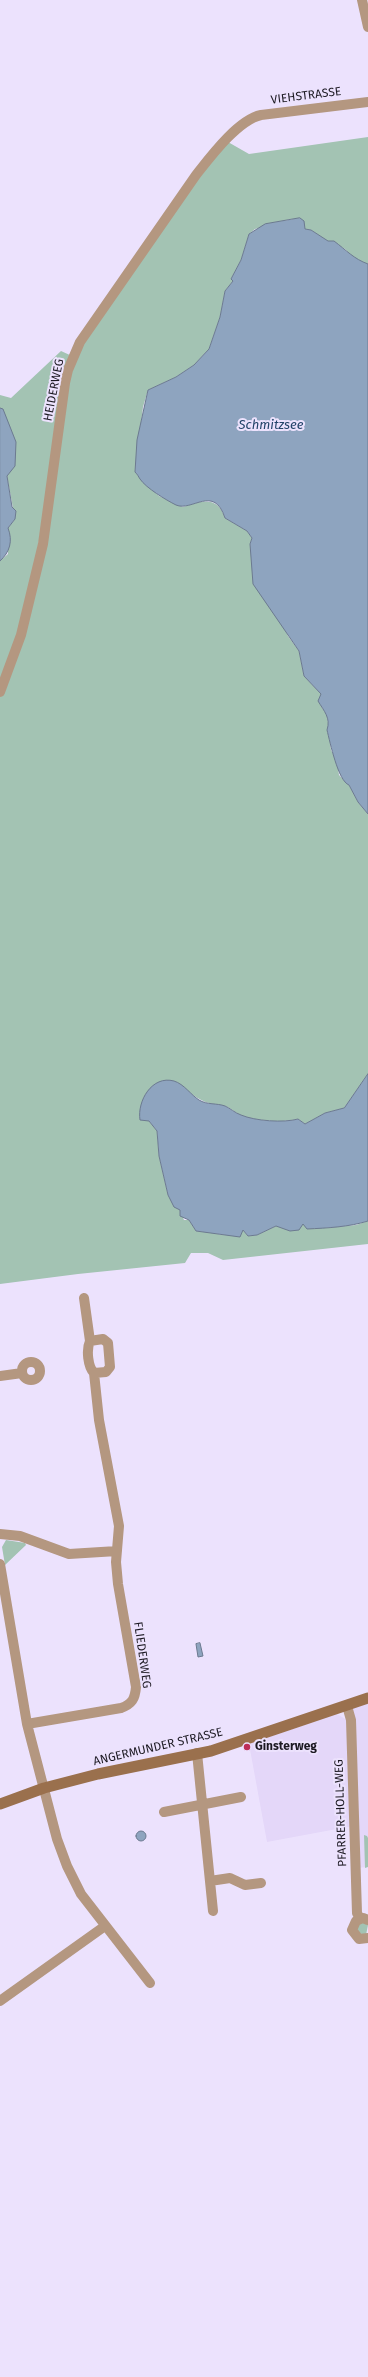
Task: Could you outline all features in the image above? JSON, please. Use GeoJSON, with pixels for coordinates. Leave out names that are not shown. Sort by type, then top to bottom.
{"type":"FeatureCollection","features":[{"type":"Feature","properties":{"kind":"main road","name":"ANGERMUNDER STRASSE"},"geometry":{"type":"LineString","coordinates":[[0,1804],[44,1788],[144,1763],[197,1754],[368,1698]]}},
{"type":"Feature","properties":{"kind":"street"},"geometry":{"type":"LineString","coordinates":[[362,0],[368,27]]}},
{"type":"Feature","properties":{"kind":"street","name":"VIEHSTRASSE"},"geometry":{"type":"LineString","coordinates":[[248,120],[261,115],[368,102]]}},
{"type":"Feature","properties":{"kind":"street","name":"HEIDERWEG"},"geometry":{"type":"LineString","coordinates":[[0,692],[21,635],[43,544],[66,383],[74,356],[90,327],[196,175],[216,151],[248,120]]}},
{"type":"Feature","properties":{"kind":"street","name":"FLIEDERWEG"},"geometry":{"type":"LineString","coordinates":[[27,1724],[121,1708],[130,1705],[135,1697],[136,1687],[118,1584],[117,1551],[119,1526],[99,1420],[94,1374],[90,1369],[88,1346],[90,1341],[84,1298]]}},
{"type":"Feature","properties":{"kind":"street"},"geometry":{"type":"LineString","coordinates":[[90,1341],[103,1340],[108,1343],[110,1367],[106,1372],[94,1374]]}},
{"type":"Feature","properties":{"kind":"street"},"geometry":{"type":"LineString","coordinates":[[0,1376],[22,1373]]}},
{"type":"Feature","properties":{"kind":"street"},"geometry":{"type":"LineString","coordinates":[[0,1534],[20,1536],[70,1554],[117,1551]]}},
{"type":"Feature","properties":{"kind":"street"},"geometry":{"type":"LineString","coordinates":[[0,1564],[5,1623],[27,1724],[57,1839],[66,1866],[81,1894],[150,1983]]}},
{"type":"Feature","properties":{"kind":"street","name":"PFARRER-HOLL-WEG"},"geometry":{"type":"LineString","coordinates":[[347,1706],[351,1720],[357,1913],[364,1919],[354,1923],[353,1934],[359,1939],[368,1938]]}},
{"type":"Feature","properties":{"kind":"street"},"geometry":{"type":"LineString","coordinates":[[197,1754],[213,1911]]}},
{"type":"Feature","properties":{"kind":"street"},"geometry":{"type":"LineString","coordinates":[[164,1812],[241,1797]]}},
{"type":"Feature","properties":{"kind":"street"},"geometry":{"type":"LineString","coordinates":[[210,1881],[230,1878],[245,1884],[261,1883]]}},
{"type":"Feature","properties":{"kind":"street"},"geometry":{"type":"LineString","coordinates":[[0,2001],[105,1926]]}},
{"type":"Feature","properties":{"kind":"shaded area"},"geometry":{"type":"Polygon","coordinates":[[[368,1703],[368,1867],[356,1868],[353,1708],[368,1703]]]}},
{"type":"Feature","properties":{"kind":"shaded area"},"geometry":{"type":"Polygon","coordinates":[[[337,1714],[350,1722],[353,1826],[267,1842],[249,1744],[337,1714]]]}},
{"type":"Feature","properties":{"kind":"green space"},"geometry":{"type":"Polygon","coordinates":[[[368,137],[368,264],[354,260],[345,249],[328,242],[311,230],[305,229],[291,219],[255,229],[249,234],[241,260],[231,279],[233,281],[225,291],[220,317],[209,349],[194,365],[176,377],[148,390],[143,407],[135,472],[159,496],[183,507],[203,502],[214,503],[222,511],[225,518],[247,531],[252,538],[250,544],[288,636],[299,651],[304,676],[321,694],[322,708],[327,713],[331,750],[337,761],[339,775],[349,785],[358,802],[368,814],[368,1074],[344,1108],[325,1113],[305,1124],[298,1119],[270,1121],[242,1116],[226,1106],[201,1100],[189,1092],[149,1121],[157,1131],[159,1156],[168,1195],[180,1210],[184,1220],[189,1220],[196,1231],[213,1232],[221,1235],[243,1230],[248,1236],[257,1235],[276,1226],[303,1223],[325,1228],[356,1225],[368,1221],[368,1244],[223,1260],[208,1253],[191,1253],[185,1263],[0,1284],[0,695],[22,636],[67,383],[75,356],[198,175],[228,142],[249,154],[368,137]]]}},
{"type":"Feature","properties":{"kind":"green space"},"geometry":{"type":"Polygon","coordinates":[[[61,351],[72,356],[41,543],[19,634],[0,685],[0,561],[8,554],[8,528],[15,519],[7,476],[10,470],[3,410],[0,408],[0,395],[11,398],[61,351]]]}},
{"type":"Feature","properties":{"kind":"green space"},"geometry":{"type":"Polygon","coordinates":[[[6,1540],[25,1543],[26,1545],[5,1565],[2,1547],[6,1540]]]}},
{"type":"Feature","properties":{"kind":"green space"},"geometry":{"type":"Polygon","coordinates":[[[364,1835],[368,1838],[368,1867],[365,1868],[364,1835]]]}},
{"type":"Feature","properties":{"kind":"green space"},"geometry":{"type":"Polygon","coordinates":[[[362,1922],[368,1925],[366,1935],[357,1933],[357,1925],[362,1922]]]}},
{"type":"Feature","properties":{"kind":"water","name":"Schmitzsee"},"geometry":{"type":"Polygon","coordinates":[[[300,218],[304,221],[305,229],[311,230],[328,241],[334,241],[354,257],[368,264],[368,814],[358,802],[338,769],[327,730],[328,722],[325,711],[318,701],[321,694],[304,676],[299,651],[253,584],[250,544],[252,538],[247,531],[225,518],[220,508],[215,503],[202,501],[189,505],[176,505],[151,490],[135,472],[137,440],[148,390],[176,377],[194,365],[209,349],[220,317],[225,291],[233,281],[231,279],[241,260],[249,234],[265,224],[300,218]]]}},
{"type":"Feature","properties":{"kind":"water"},"geometry":{"type":"Polygon","coordinates":[[[0,408],[3,409],[16,442],[15,466],[7,476],[12,507],[16,511],[15,519],[8,528],[10,533],[10,546],[0,561],[0,408]]]}},
{"type":"Feature","properties":{"kind":"water"},"geometry":{"type":"Polygon","coordinates":[[[368,1074],[368,1221],[330,1228],[307,1229],[303,1224],[299,1230],[290,1231],[276,1226],[257,1235],[248,1236],[243,1230],[240,1237],[196,1231],[189,1220],[180,1216],[180,1210],[174,1207],[168,1195],[159,1156],[157,1131],[149,1121],[140,1120],[141,1105],[148,1091],[153,1086],[166,1080],[178,1082],[202,1102],[225,1106],[247,1117],[278,1121],[298,1119],[305,1124],[325,1113],[344,1108],[368,1074]]]}},
{"type":"Feature","properties":{"kind":"water"},"geometry":{"type":"Polygon","coordinates":[[[200,1643],[203,1656],[198,1657],[196,1644],[200,1643]]]}},
{"type":"Feature","properties":{"kind":"water"},"geometry":{"type":"Polygon","coordinates":[[[139,1831],[143,1831],[146,1836],[143,1841],[139,1841],[136,1838],[136,1834],[139,1831]]]}},
{"type":"Feature","properties":{"kind":"place","name":"Ginsterweg"},"geometry":{"type":"Point","coordinates":[247,1747]}}]}
